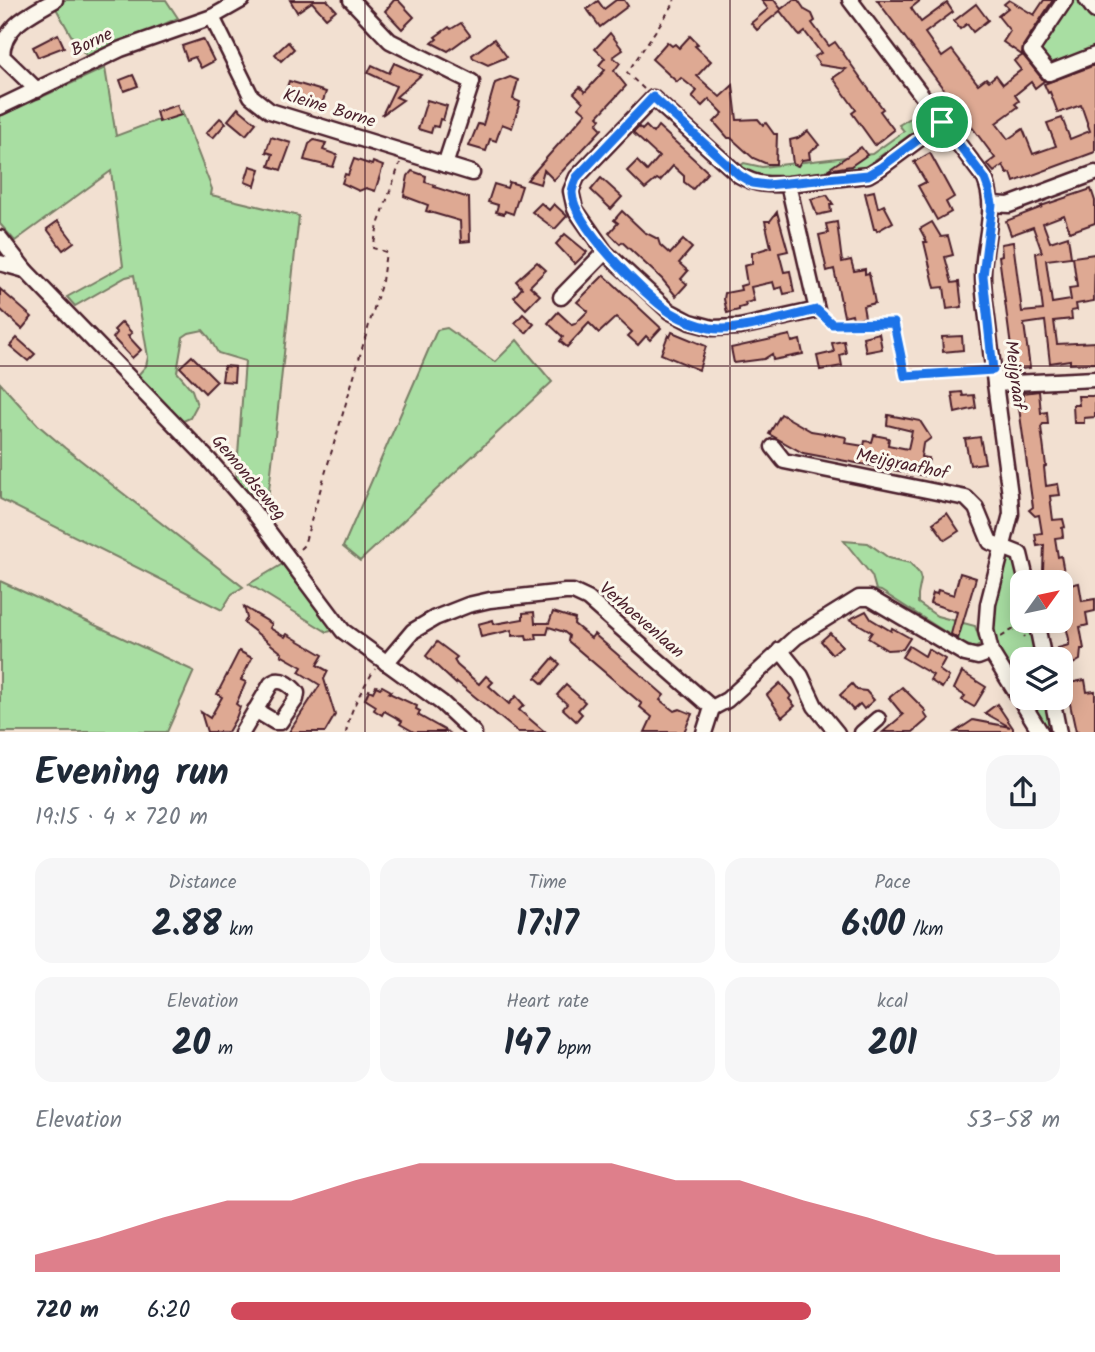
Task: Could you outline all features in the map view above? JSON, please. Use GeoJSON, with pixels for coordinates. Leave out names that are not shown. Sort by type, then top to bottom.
{"type":"FeatureCollection","features":[{"type":"Feature","properties":{"kind":"street"},"geometry":{"type":"LineString","coordinates":[[37,90],[2,56],[3,46],[8,32],[25,17],[55,0]]}},
{"type":"Feature","properties":{"kind":"street","name":"Borne"},"geometry":{"type":"LineString","coordinates":[[0,107],[121,49],[212,17],[242,0]]}},
{"type":"Feature","properties":{"kind":"street"},"geometry":{"type":"LineString","coordinates":[[351,0],[390,41],[472,82],[445,165]]}},
{"type":"Feature","properties":{"kind":"street"},"geometry":{"type":"LineString","coordinates":[[850,0],[985,179],[992,204],[1009,205],[1095,173]]}},
{"type":"Feature","properties":{"kind":"street"},"geometry":{"type":"LineString","coordinates":[[1065,0],[1031,51],[1049,74],[1095,55]]}},
{"type":"Feature","properties":{"kind":"street"},"geometry":{"type":"LineString","coordinates":[[1087,0],[1095,11]]}},
{"type":"Feature","properties":{"kind":"street","name":"Kleine Borne"},"geometry":{"type":"LineString","coordinates":[[212,17],[250,96],[270,111],[472,173]]}},
{"type":"Feature","properties":{"kind":"street"},"geometry":{"type":"LineString","coordinates":[[788,184],[817,310],[740,327],[713,328],[690,322],[669,311],[605,252],[576,209],[572,191],[577,177],[653,97],[739,175],[752,183],[767,185],[868,175],[942,122]]}},
{"type":"Feature","properties":{"kind":"street","name":"Meijgraaf"},"geometry":{"type":"LineString","coordinates":[[992,204],[983,276],[1011,514],[986,616],[990,648],[1040,732]]}},
{"type":"Feature","properties":{"kind":"street","name":"Gemondseweg"},"geometry":{"type":"LineString","coordinates":[[0,238],[25,270],[209,460],[250,507],[343,631],[442,703],[473,732]]}},
{"type":"Feature","properties":{"kind":"street"},"geometry":{"type":"LineString","coordinates":[[561,297],[605,252]]}},
{"type":"Feature","properties":{"kind":"street"},"geometry":{"type":"LineString","coordinates":[[0,263],[25,270]]}},
{"type":"Feature","properties":{"kind":"street"},"geometry":{"type":"LineString","coordinates":[[994,377],[1095,379]]}},
{"type":"Feature","properties":{"kind":"street","name":"Meijgraafhof"},"geometry":{"type":"LineString","coordinates":[[773,447],[785,461],[965,498],[976,508],[990,542],[1002,549]]}},
{"type":"Feature","properties":{"kind":"street"},"geometry":{"type":"LineString","coordinates":[[1002,549],[1020,554],[1024,570]]}},
{"type":"Feature","properties":{"kind":"street","name":"Verhoevenlaan"},"geometry":{"type":"LineString","coordinates":[[384,662],[413,631],[435,618],[468,605],[490,600],[573,592],[588,599],[712,708]]}},
{"type":"Feature","properties":{"kind":"street"},"geometry":{"type":"LineString","coordinates":[[704,732],[712,708],[727,700],[780,650],[855,599],[870,598],[965,654],[978,657],[990,648]]}},
{"type":"Feature","properties":{"kind":"street"},"geometry":{"type":"LineString","coordinates":[[780,650],[801,676],[814,706],[836,732]]}},
{"type":"Feature","properties":{"kind":"street"},"geometry":{"type":"LineString","coordinates":[[243,732],[255,710]]}},
{"type":"Feature","properties":{"kind":"street"},"geometry":{"type":"LineString","coordinates":[[1054,710],[1059,732]]}},
{"type":"Feature","properties":{"kind":"street"},"geometry":{"type":"LineString","coordinates":[[863,732],[878,719]]}},
{"type":"Feature","properties":{"kind":"path"},"geometry":{"type":"LineString","coordinates":[[653,97],[627,73],[674,0]]}},
{"type":"Feature","properties":{"kind":"path"},"geometry":{"type":"LineString","coordinates":[[288,559],[304,545],[372,318],[382,281],[386,252],[373,248],[378,225],[404,152]]}},
{"type":"Feature","properties":{"kind":"path"},"geometry":{"type":"LineString","coordinates":[[817,310],[832,324],[894,323],[905,376],[994,377]]}},
{"type":"Feature","properties":{"kind":"path"},"geometry":{"type":"LineString","coordinates":[[990,648],[1010,632]]}},
{"type":"Feature","properties":{"kind":"path"},"geometry":{"type":"LineString","coordinates":[[346,732],[355,703],[384,662]]}},
{"type":"Feature","properties":{"kind":"green space"},"geometry":{"type":"Polygon","coordinates":[[[62,0],[166,0],[178,18],[88,58],[72,37],[53,3],[62,0]]]}},
{"type":"Feature","properties":{"kind":"green space"},"geometry":{"type":"Polygon","coordinates":[[[1070,0],[1079,0],[1095,20],[1095,49],[1050,67],[1038,50],[1070,0]]]}},
{"type":"Feature","properties":{"kind":"green space"},"geometry":{"type":"Polygon","coordinates":[[[105,68],[116,136],[182,111],[212,189],[211,195],[299,216],[266,518],[236,481],[245,361],[218,353],[203,330],[183,337],[177,372],[192,390],[197,405],[190,418],[181,422],[138,375],[146,366],[148,357],[134,275],[75,306],[67,297],[123,266],[111,171],[15,241],[0,224],[0,116],[105,68]]]}},
{"type":"Feature","properties":{"kind":"green space"},"geometry":{"type":"Polygon","coordinates":[[[924,110],[929,121],[865,167],[760,180],[754,179],[740,166],[744,163],[762,167],[872,154],[904,131],[899,125],[924,110]]]}},
{"type":"Feature","properties":{"kind":"green space"},"geometry":{"type":"Polygon","coordinates":[[[447,328],[495,362],[517,340],[552,382],[360,561],[343,547],[437,330],[447,328]]]}},
{"type":"Feature","properties":{"kind":"green space"},"geometry":{"type":"Polygon","coordinates":[[[0,383],[38,425],[65,448],[243,587],[232,594],[222,610],[0,499],[0,383]]]}},
{"type":"Feature","properties":{"kind":"green space"},"geometry":{"type":"Polygon","coordinates":[[[844,541],[868,543],[889,558],[910,563],[919,573],[921,580],[918,603],[937,616],[975,626],[981,644],[975,648],[964,644],[876,590],[872,576],[844,541]]]}},
{"type":"Feature","properties":{"kind":"green space"},"geometry":{"type":"Polygon","coordinates":[[[1016,557],[1019,570],[1010,570],[1010,634],[1035,634],[1037,647],[1010,647],[1010,671],[998,652],[992,624],[1008,559],[1016,557]]]}},
{"type":"Feature","properties":{"kind":"green space"},"geometry":{"type":"Polygon","coordinates":[[[286,562],[336,630],[327,632],[249,584],[286,562]]]}},
{"type":"Feature","properties":{"kind":"green space"},"geometry":{"type":"Polygon","coordinates":[[[0,581],[194,671],[167,732],[0,732],[0,581]]]}},
{"type":"Feature","properties":{"kind":"green space"},"geometry":{"type":"Polygon","coordinates":[[[1035,710],[1051,710],[1056,732],[1049,732],[1035,710]]]}},
{"type":"Feature","properties":{"kind":"building"},"geometry":{"type":"Polygon","coordinates":[[[290,0],[327,0],[336,10],[326,18],[312,2],[297,12],[290,0]]]}},
{"type":"Feature","properties":{"kind":"building"},"geometry":{"type":"Polygon","coordinates":[[[394,0],[398,0],[414,17],[402,29],[385,11],[394,0]]]}},
{"type":"Feature","properties":{"kind":"building"},"geometry":{"type":"Polygon","coordinates":[[[616,0],[624,0],[628,6],[600,27],[587,9],[598,1],[604,9],[616,0]]]}},
{"type":"Feature","properties":{"kind":"building"},"geometry":{"type":"Polygon","coordinates":[[[761,0],[774,0],[781,9],[793,0],[798,0],[805,10],[812,14],[815,21],[812,23],[829,46],[835,42],[883,109],[880,111],[894,130],[875,145],[852,113],[856,110],[833,78],[846,69],[820,65],[814,57],[821,53],[805,32],[800,36],[780,11],[757,30],[751,23],[768,9],[761,0]]]}},
{"type":"Feature","properties":{"kind":"building"},"geometry":{"type":"Polygon","coordinates":[[[877,0],[921,0],[911,8],[921,22],[947,3],[953,12],[925,33],[942,57],[952,50],[978,84],[986,78],[989,81],[996,75],[1003,84],[1021,70],[1014,61],[1023,55],[1044,81],[1035,88],[1031,82],[1015,95],[1019,101],[1015,104],[1018,107],[996,123],[1008,139],[1023,129],[1033,154],[1056,146],[1047,123],[1062,118],[1070,139],[1090,131],[1081,105],[1058,113],[1044,84],[1095,65],[1095,152],[1014,182],[1011,173],[1007,174],[1003,165],[994,172],[987,164],[995,158],[877,0]]]}},
{"type":"Feature","properties":{"kind":"building"},"geometry":{"type":"Polygon","coordinates":[[[1009,0],[1034,15],[1044,0],[1053,0],[1023,46],[1022,55],[1003,42],[1010,31],[998,16],[1008,8],[1004,4],[1009,0]]]}},
{"type":"Feature","properties":{"kind":"building"},"geometry":{"type":"Polygon","coordinates":[[[976,4],[988,20],[973,32],[967,24],[960,29],[954,21],[976,4]]]}},
{"type":"Feature","properties":{"kind":"building"},"geometry":{"type":"Polygon","coordinates":[[[461,23],[470,35],[448,51],[432,43],[437,39],[435,37],[449,27],[451,29],[461,23]]]}},
{"type":"Feature","properties":{"kind":"building"},"geometry":{"type":"Polygon","coordinates":[[[610,33],[623,50],[613,57],[620,63],[614,71],[626,86],[598,116],[601,119],[597,124],[602,129],[554,180],[544,170],[540,184],[527,180],[586,113],[579,107],[583,102],[574,93],[580,87],[585,92],[605,70],[599,65],[605,58],[595,49],[610,33]]]}},
{"type":"Feature","properties":{"kind":"building"},"geometry":{"type":"Polygon","coordinates":[[[58,34],[64,47],[38,57],[33,47],[58,34]]]}},
{"type":"Feature","properties":{"kind":"building"},"geometry":{"type":"Polygon","coordinates":[[[690,36],[698,44],[695,46],[711,61],[697,76],[720,97],[733,85],[737,120],[758,119],[777,134],[776,164],[767,164],[753,158],[728,138],[714,122],[723,113],[709,99],[702,106],[692,97],[697,91],[681,78],[677,82],[652,59],[667,42],[679,48],[690,36]]]}},
{"type":"Feature","properties":{"kind":"building"},"geometry":{"type":"Polygon","coordinates":[[[203,39],[214,61],[201,68],[195,57],[187,60],[182,46],[203,39]]]}},
{"type":"Feature","properties":{"kind":"building"},"geometry":{"type":"Polygon","coordinates":[[[494,39],[507,57],[488,65],[473,58],[472,55],[494,39]]]}},
{"type":"Feature","properties":{"kind":"building"},"geometry":{"type":"Polygon","coordinates":[[[288,42],[294,49],[281,61],[275,54],[288,42]]]}},
{"type":"Feature","properties":{"kind":"building"},"geometry":{"type":"Polygon","coordinates":[[[394,63],[421,75],[396,97],[403,100],[382,115],[396,86],[368,73],[372,65],[389,73],[394,63]]]}},
{"type":"Feature","properties":{"kind":"building"},"geometry":{"type":"Polygon","coordinates":[[[133,75],[138,86],[124,91],[120,80],[133,75]]]}},
{"type":"Feature","properties":{"kind":"building"},"geometry":{"type":"Polygon","coordinates":[[[510,77],[518,80],[513,99],[520,102],[512,128],[502,124],[496,141],[490,139],[486,151],[469,146],[478,124],[483,125],[495,83],[510,77]]]}},
{"type":"Feature","properties":{"kind":"building"},"geometry":{"type":"Polygon","coordinates":[[[289,81],[326,92],[321,107],[284,96],[289,81]]]}},
{"type":"Feature","properties":{"kind":"building"},"geometry":{"type":"Polygon","coordinates":[[[427,100],[447,106],[443,120],[440,119],[438,127],[433,126],[431,133],[418,129],[427,100]]]}},
{"type":"Feature","properties":{"kind":"building"},"geometry":{"type":"Polygon","coordinates":[[[177,105],[181,115],[159,122],[156,112],[177,105]]]}},
{"type":"Feature","properties":{"kind":"building"},"geometry":{"type":"Polygon","coordinates":[[[238,108],[256,123],[246,135],[228,120],[238,108]]]}},
{"type":"Feature","properties":{"kind":"building"},"geometry":{"type":"Polygon","coordinates":[[[220,118],[226,123],[213,138],[206,133],[220,118]]]}},
{"type":"Feature","properties":{"kind":"building"},"geometry":{"type":"Polygon","coordinates":[[[646,126],[653,133],[658,126],[708,172],[693,189],[684,182],[684,176],[673,166],[660,181],[657,179],[645,189],[627,171],[637,161],[647,171],[659,157],[633,133],[639,127],[642,130],[646,126]]]}},
{"type":"Feature","properties":{"kind":"building"},"geometry":{"type":"Polygon","coordinates":[[[808,131],[819,145],[809,152],[810,159],[802,160],[798,166],[793,164],[790,140],[808,131]]]}},
{"type":"Feature","properties":{"kind":"building"},"geometry":{"type":"Polygon","coordinates":[[[271,137],[291,143],[281,170],[269,166],[273,154],[266,152],[271,137]]]}},
{"type":"Feature","properties":{"kind":"building"},"geometry":{"type":"Polygon","coordinates":[[[314,140],[326,143],[323,150],[337,155],[333,167],[304,160],[309,144],[314,140]]]}},
{"type":"Feature","properties":{"kind":"building"},"geometry":{"type":"Polygon","coordinates":[[[861,147],[867,155],[851,166],[827,170],[861,147]]]}},
{"type":"Feature","properties":{"kind":"building"},"geometry":{"type":"Polygon","coordinates":[[[930,153],[954,197],[946,202],[951,212],[937,220],[918,186],[926,182],[914,162],[930,153]]]}},
{"type":"Feature","properties":{"kind":"building"},"geometry":{"type":"Polygon","coordinates":[[[354,159],[383,166],[375,191],[366,188],[359,191],[342,183],[354,159]]]}},
{"type":"Feature","properties":{"kind":"building"},"geometry":{"type":"Polygon","coordinates":[[[250,166],[260,169],[255,186],[245,182],[250,166]]]}},
{"type":"Feature","properties":{"kind":"building"},"geometry":{"type":"Polygon","coordinates":[[[412,171],[426,176],[425,182],[435,185],[434,187],[469,198],[470,241],[461,242],[460,221],[426,211],[428,205],[404,196],[408,176],[412,171]]]}},
{"type":"Feature","properties":{"kind":"building"},"geometry":{"type":"Polygon","coordinates":[[[601,178],[622,197],[611,209],[591,190],[601,178]]]}},
{"type":"Feature","properties":{"kind":"building"},"geometry":{"type":"Polygon","coordinates":[[[509,182],[522,186],[513,214],[496,212],[498,205],[488,202],[494,184],[507,188],[509,182]]]}},
{"type":"Feature","properties":{"kind":"building"},"geometry":{"type":"Polygon","coordinates":[[[1091,189],[1095,201],[1095,223],[1070,232],[1064,215],[1043,223],[1050,242],[1068,236],[1071,257],[1046,260],[1052,303],[1071,300],[1069,288],[1077,287],[1073,257],[1095,254],[1094,301],[1076,304],[1077,310],[1071,311],[1072,319],[1054,321],[1057,344],[1095,342],[1095,363],[1070,364],[1070,360],[1050,363],[1045,321],[1024,324],[1030,368],[1014,370],[999,256],[1002,255],[1001,244],[1013,242],[1022,312],[1043,310],[1036,253],[1042,252],[1033,227],[1011,235],[1006,221],[1091,189]]]}},
{"type":"Feature","properties":{"kind":"building"},"geometry":{"type":"Polygon","coordinates":[[[874,191],[878,208],[884,205],[893,222],[877,231],[874,229],[865,193],[874,191]]]}},
{"type":"Feature","properties":{"kind":"building"},"geometry":{"type":"Polygon","coordinates":[[[827,195],[833,204],[830,204],[831,212],[817,215],[811,199],[827,195]]]}},
{"type":"Feature","properties":{"kind":"building"},"geometry":{"type":"Polygon","coordinates":[[[541,203],[549,210],[554,204],[567,216],[555,229],[532,212],[541,203]]]}},
{"type":"Feature","properties":{"kind":"building"},"geometry":{"type":"Polygon","coordinates":[[[622,211],[644,232],[658,239],[660,245],[670,254],[683,240],[692,248],[679,263],[688,271],[681,279],[687,284],[676,296],[662,279],[609,233],[618,223],[614,220],[622,211]]]}},
{"type":"Feature","properties":{"kind":"building"},"geometry":{"type":"Polygon","coordinates":[[[777,212],[788,251],[779,253],[784,272],[790,271],[794,292],[784,294],[782,287],[775,289],[773,282],[751,287],[754,301],[745,303],[746,306],[739,310],[727,313],[725,293],[741,290],[740,286],[747,284],[744,266],[752,264],[752,253],[771,247],[765,221],[770,221],[777,212]]]}},
{"type":"Feature","properties":{"kind":"building"},"geometry":{"type":"Polygon","coordinates":[[[58,221],[74,242],[63,250],[47,229],[58,221]]]}},
{"type":"Feature","properties":{"kind":"building"},"geometry":{"type":"Polygon","coordinates":[[[837,222],[842,262],[851,260],[854,271],[865,269],[865,274],[869,273],[875,303],[863,306],[865,317],[853,319],[852,314],[844,316],[834,269],[827,271],[819,235],[828,233],[826,224],[837,222]]]}},
{"type":"Feature","properties":{"kind":"building"},"geometry":{"type":"Polygon","coordinates":[[[932,222],[941,237],[948,236],[953,255],[945,257],[952,283],[959,282],[962,307],[947,309],[944,287],[935,288],[924,242],[927,242],[920,229],[932,222]]]}},
{"type":"Feature","properties":{"kind":"building"},"geometry":{"type":"Polygon","coordinates":[[[565,234],[587,252],[575,264],[556,244],[565,234]]]}},
{"type":"Feature","properties":{"kind":"building"},"geometry":{"type":"Polygon","coordinates":[[[537,262],[546,270],[530,286],[540,295],[526,309],[514,297],[522,288],[516,281],[537,262]]]}},
{"type":"Feature","properties":{"kind":"building"},"geometry":{"type":"Polygon","coordinates":[[[604,275],[661,328],[650,340],[646,336],[638,345],[628,336],[632,332],[616,317],[599,333],[589,323],[567,347],[560,341],[563,337],[548,323],[558,312],[572,325],[575,324],[588,311],[577,302],[604,275]]]}},
{"type":"Feature","properties":{"kind":"building"},"geometry":{"type":"Polygon","coordinates":[[[0,289],[32,317],[22,329],[0,309],[0,289]]]}},
{"type":"Feature","properties":{"kind":"building"},"geometry":{"type":"Polygon","coordinates":[[[523,314],[534,324],[526,333],[515,323],[523,314]]]}},
{"type":"Feature","properties":{"kind":"building"},"geometry":{"type":"Polygon","coordinates":[[[122,322],[132,333],[128,336],[141,350],[132,358],[113,338],[117,333],[114,330],[122,322]]]}},
{"type":"Feature","properties":{"kind":"building"},"geometry":{"type":"Polygon","coordinates":[[[672,332],[706,346],[699,370],[661,354],[668,335],[670,337],[672,332]]]}},
{"type":"Feature","properties":{"kind":"building"},"geometry":{"type":"Polygon","coordinates":[[[879,333],[882,349],[866,352],[863,337],[879,333]]]}},
{"type":"Feature","properties":{"kind":"building"},"geometry":{"type":"Polygon","coordinates":[[[790,335],[792,342],[800,340],[803,354],[773,360],[772,354],[764,359],[734,363],[731,348],[790,335]]]}},
{"type":"Feature","properties":{"kind":"building"},"geometry":{"type":"Polygon","coordinates":[[[962,336],[963,350],[943,352],[942,337],[962,336]]]}},
{"type":"Feature","properties":{"kind":"building"},"geometry":{"type":"Polygon","coordinates":[[[17,338],[35,354],[28,361],[10,346],[17,338]]]}},
{"type":"Feature","properties":{"kind":"building"},"geometry":{"type":"Polygon","coordinates":[[[844,341],[846,353],[840,355],[842,366],[820,370],[817,356],[834,352],[832,343],[844,341]]]}},
{"type":"Feature","properties":{"kind":"building"},"geometry":{"type":"Polygon","coordinates":[[[192,356],[217,381],[205,393],[180,367],[192,356]]]}},
{"type":"Feature","properties":{"kind":"building"},"geometry":{"type":"Polygon","coordinates":[[[224,366],[235,367],[234,382],[222,381],[224,366]]]}},
{"type":"Feature","properties":{"kind":"building"},"geometry":{"type":"Polygon","coordinates":[[[1039,391],[1041,413],[1047,412],[1048,424],[1041,427],[1044,467],[1046,486],[1058,484],[1060,495],[1050,496],[1053,520],[1063,519],[1065,527],[1062,528],[1063,537],[1055,538],[1064,570],[1043,570],[1044,545],[1037,546],[1035,534],[1042,533],[1039,515],[1035,516],[1029,510],[1033,507],[1019,408],[1025,407],[1023,393],[1039,391]]]}},
{"type":"Feature","properties":{"kind":"building"},"geometry":{"type":"Polygon","coordinates":[[[962,392],[963,396],[974,395],[976,408],[955,413],[952,393],[962,392]]]}},
{"type":"Feature","properties":{"kind":"building"},"geometry":{"type":"Polygon","coordinates":[[[1078,396],[1095,396],[1095,417],[1084,418],[1084,423],[1074,423],[1073,405],[1079,405],[1078,396]]]}},
{"type":"Feature","properties":{"kind":"building"},"geometry":{"type":"Polygon","coordinates":[[[781,414],[811,431],[846,437],[845,443],[864,446],[865,441],[872,442],[874,435],[889,438],[888,445],[908,449],[912,431],[887,425],[888,415],[920,421],[931,438],[923,444],[921,457],[929,458],[926,476],[803,453],[769,434],[781,414]]]}},
{"type":"Feature","properties":{"kind":"building"},"geometry":{"type":"Polygon","coordinates":[[[980,437],[985,463],[970,465],[965,439],[980,437]]]}},
{"type":"Feature","properties":{"kind":"building"},"geometry":{"type":"Polygon","coordinates":[[[947,513],[959,531],[945,540],[933,523],[947,513]]]}},
{"type":"Feature","properties":{"kind":"building"},"geometry":{"type":"Polygon","coordinates":[[[960,573],[976,578],[958,639],[951,634],[957,612],[930,603],[933,593],[937,594],[938,590],[954,595],[960,573]]]}},
{"type":"Feature","properties":{"kind":"building"},"geometry":{"type":"Polygon","coordinates":[[[1079,583],[1082,601],[1095,599],[1095,611],[1086,613],[1088,625],[1080,627],[1084,649],[1081,649],[1080,660],[1073,664],[1073,647],[1062,647],[1069,645],[1068,634],[1073,634],[1073,584],[1079,583]]]}},
{"type":"Feature","properties":{"kind":"building"},"geometry":{"type":"Polygon","coordinates":[[[244,607],[272,624],[270,628],[285,637],[287,634],[323,655],[317,665],[328,671],[324,679],[335,715],[325,732],[289,732],[320,685],[299,672],[302,667],[281,655],[282,653],[244,623],[247,618],[244,607]]]}},
{"type":"Feature","properties":{"kind":"building"},"geometry":{"type":"Polygon","coordinates":[[[866,611],[871,619],[910,638],[903,649],[887,650],[868,638],[872,632],[850,619],[866,611]]]}},
{"type":"Feature","properties":{"kind":"building"},"geometry":{"type":"Polygon","coordinates":[[[534,612],[535,623],[549,623],[553,612],[575,619],[574,624],[591,638],[594,634],[664,695],[660,700],[674,711],[680,709],[692,714],[684,732],[645,732],[652,717],[640,707],[642,704],[568,641],[569,636],[564,632],[549,627],[547,634],[536,634],[537,639],[527,640],[526,635],[512,636],[512,630],[481,637],[478,624],[493,620],[494,624],[523,619],[523,613],[534,612]]]}},
{"type":"Feature","properties":{"kind":"building"},"geometry":{"type":"Polygon","coordinates":[[[830,633],[842,646],[832,654],[821,641],[830,633]]]}},
{"type":"Feature","properties":{"kind":"building"},"geometry":{"type":"Polygon","coordinates":[[[437,642],[457,657],[454,660],[457,665],[479,684],[486,676],[493,682],[489,686],[509,704],[516,696],[524,705],[519,710],[545,732],[518,732],[457,682],[456,684],[426,656],[437,642]]]}},
{"type":"Feature","properties":{"kind":"building"},"geometry":{"type":"Polygon","coordinates":[[[909,646],[925,656],[928,649],[945,659],[939,670],[949,677],[942,688],[930,680],[933,675],[902,657],[909,646]]]}},
{"type":"Feature","properties":{"kind":"building"},"geometry":{"type":"Polygon","coordinates":[[[239,651],[252,658],[241,680],[246,682],[236,704],[240,707],[236,718],[228,732],[207,732],[201,712],[210,718],[222,697],[217,694],[239,651]]]}},
{"type":"Feature","properties":{"kind":"building"},"geometry":{"type":"Polygon","coordinates":[[[553,658],[560,664],[543,684],[536,678],[553,658]]]}},
{"type":"Feature","properties":{"kind":"building"},"geometry":{"type":"Polygon","coordinates":[[[962,672],[986,687],[974,707],[962,700],[965,696],[954,689],[962,672]]]}},
{"type":"Feature","properties":{"kind":"building"},"geometry":{"type":"Polygon","coordinates":[[[1085,680],[1087,692],[1095,691],[1095,732],[1076,732],[1071,710],[1073,682],[1085,680]]]}},
{"type":"Feature","properties":{"kind":"building"},"geometry":{"type":"Polygon","coordinates":[[[780,683],[791,696],[789,699],[795,706],[782,717],[767,695],[780,683]]]}},
{"type":"Feature","properties":{"kind":"building"},"geometry":{"type":"Polygon","coordinates":[[[852,684],[857,690],[866,691],[874,700],[864,709],[860,704],[853,710],[840,695],[852,684]]]}},
{"type":"Feature","properties":{"kind":"building"},"geometry":{"type":"Polygon","coordinates":[[[566,685],[585,702],[578,710],[582,714],[576,721],[563,709],[567,704],[557,695],[566,685]]]}},
{"type":"Feature","properties":{"kind":"building"},"geometry":{"type":"Polygon","coordinates":[[[376,686],[382,686],[391,691],[389,693],[417,706],[416,709],[420,711],[418,715],[448,732],[414,732],[400,724],[402,721],[384,711],[382,715],[374,710],[376,706],[365,699],[369,690],[373,692],[376,686]]]}},
{"type":"Feature","properties":{"kind":"building"},"geometry":{"type":"Polygon","coordinates":[[[902,687],[926,711],[924,713],[928,719],[913,732],[883,732],[903,715],[889,698],[902,687]]]}},
{"type":"Feature","properties":{"kind":"building"},"geometry":{"type":"Polygon","coordinates":[[[997,704],[1013,732],[955,732],[973,720],[1010,727],[985,713],[997,704]]]}},
{"type":"Feature","properties":{"kind":"route"},"geometry":{"type":"LineString","coordinates":[[653,97],[739,175],[752,183],[767,185],[868,175],[942,122],[985,179],[992,204],[985,243],[983,276],[993,370],[905,376],[894,323],[832,324],[817,310],[740,327],[713,328],[690,322],[669,311],[605,252],[576,209],[572,191],[577,177],[653,97]]}}]}
